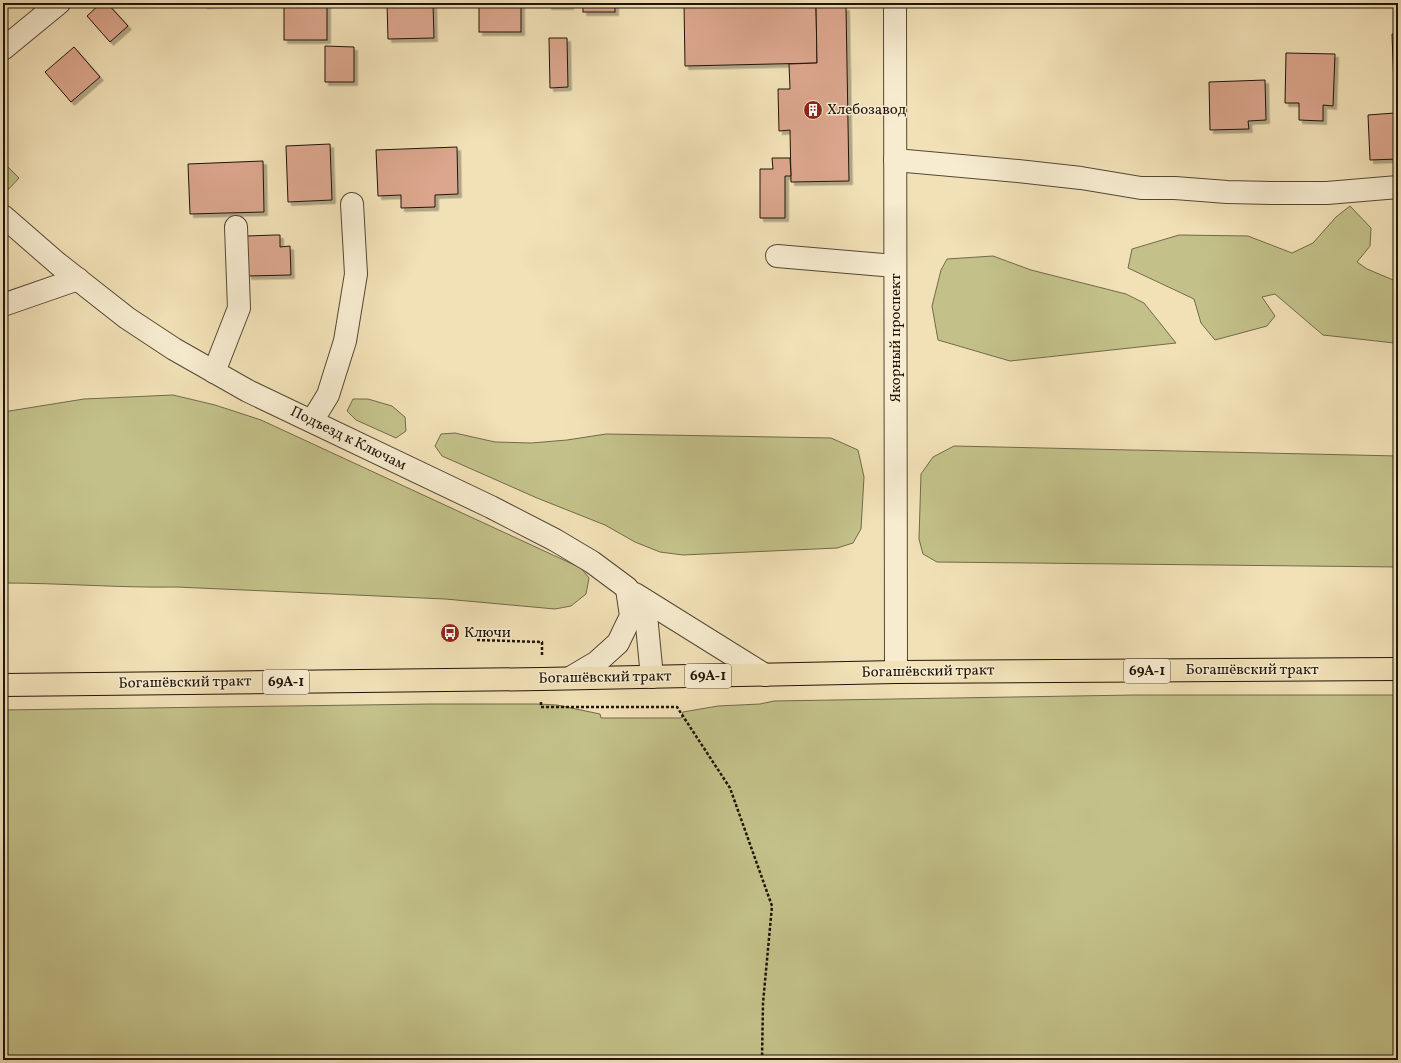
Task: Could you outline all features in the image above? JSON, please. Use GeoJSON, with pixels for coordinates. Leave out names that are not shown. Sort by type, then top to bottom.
{"type":"FeatureCollection","features":[{"type":"Feature","properties":{"kind":"main road","name":"Богашёвский тракт"},"geometry":{"type":"LineString","coordinates":[[3,685],[652,677],[896,672],[1398,669]]}},
{"type":"Feature","properties":{"kind":"street"},"geometry":{"type":"LineString","coordinates":[[3,49],[59,3]]}},
{"type":"Feature","properties":{"kind":"street","name":"Якорный проспект"},"geometry":{"type":"LineString","coordinates":[[895,3],[896,672]]}},
{"type":"Feature","properties":{"kind":"street"},"geometry":{"type":"LineString","coordinates":[[895,160],[1042,173],[1141,188],[1175,188],[1227,192],[1327,193],[1398,187]]}},
{"type":"Feature","properties":{"kind":"street"},"geometry":{"type":"LineString","coordinates":[[312,421],[328,396],[344,341],[356,274],[352,204]]}},
{"type":"Feature","properties":{"kind":"street","name":"Подъезд к Ключам"},"geometry":{"type":"LineString","coordinates":[[3,216],[127,318],[214,372],[248,391],[555,540],[592,562],[627,588],[646,615],[652,677]]}},
{"type":"Feature","properties":{"kind":"street"},"geometry":{"type":"LineString","coordinates":[[214,372],[239,308],[236,227]]}},
{"type":"Feature","properties":{"kind":"street"},"geometry":{"type":"LineString","coordinates":[[777,256],[895,266]]}},
{"type":"Feature","properties":{"kind":"street"},"geometry":{"type":"LineString","coordinates":[[3,305],[78,279]]}},
{"type":"Feature","properties":{"kind":"street"},"geometry":{"type":"LineString","coordinates":[[627,588],[765,675]]}},
{"type":"Feature","properties":{"kind":"street"},"geometry":{"type":"LineString","coordinates":[[570,678],[597,662],[618,643],[631,616],[627,588]]}},
{"type":"Feature","properties":{"kind":"path"},"geometry":{"type":"LineString","coordinates":[[477,640],[542,642],[542,660]]}},
{"type":"Feature","properties":{"kind":"path"},"geometry":{"type":"LineString","coordinates":[[541,698],[541,707],[677,707],[730,788],[772,906],[764,1003],[762,1060]]}},
{"type":"Feature","properties":{"kind":"shaded area"},"geometry":{"type":"Polygon","coordinates":[[[3,162],[19,178],[5,193],[3,191],[3,162]]]}},
{"type":"Feature","properties":{"kind":"shaded area"},"geometry":{"type":"Polygon","coordinates":[[[1350,206],[1371,228],[1370,246],[1357,262],[1367,269],[1398,282],[1398,342],[1394,343],[1323,335],[1275,294],[1262,297],[1275,316],[1267,326],[1215,340],[1201,323],[1194,299],[1128,268],[1132,249],[1179,235],[1248,236],[1292,253],[1313,243],[1336,217],[1350,206]]]}},
{"type":"Feature","properties":{"kind":"shaded area"},"geometry":{"type":"Polygon","coordinates":[[[993,256],[1031,270],[1126,294],[1144,303],[1176,343],[1010,361],[938,340],[932,306],[941,270],[947,259],[993,256]]]}},
{"type":"Feature","properties":{"kind":"shaded area"},"geometry":{"type":"Polygon","coordinates":[[[173,395],[215,405],[261,420],[581,568],[589,578],[586,594],[571,606],[555,609],[445,599],[177,587],[3,583],[3,412],[84,399],[173,395]]]}},
{"type":"Feature","properties":{"kind":"shaded area"},"geometry":{"type":"Polygon","coordinates":[[[353,399],[368,399],[392,406],[405,417],[406,431],[396,438],[356,420],[347,411],[353,399]]]}},
{"type":"Feature","properties":{"kind":"shaded area"},"geometry":{"type":"Polygon","coordinates":[[[455,433],[495,442],[531,443],[567,440],[606,434],[831,438],[858,450],[864,477],[861,529],[853,543],[837,548],[683,555],[660,552],[635,542],[605,525],[537,498],[442,456],[435,446],[441,434],[455,433]]]}},
{"type":"Feature","properties":{"kind":"shaded area"},"geometry":{"type":"Polygon","coordinates":[[[954,446],[1398,456],[1398,567],[937,562],[923,554],[919,539],[921,474],[933,457],[954,446]]]}},
{"type":"Feature","properties":{"kind":"shaded area"},"geometry":{"type":"Polygon","coordinates":[[[1134,695],[1398,695],[1398,1060],[3,1060],[3,710],[537,704],[557,705],[600,714],[601,718],[681,718],[683,712],[718,706],[760,704],[774,701],[1134,695]]]}},
{"type":"Feature","properties":{"kind":"building"},"geometry":{"type":"Polygon","coordinates":[[[101,3],[107,3],[128,26],[110,42],[87,16],[101,3]]]}},
{"type":"Feature","properties":{"kind":"building"},"geometry":{"type":"Polygon","coordinates":[[[203,3],[229,3],[229,4],[203,5],[203,3]]]}},
{"type":"Feature","properties":{"kind":"building"},"geometry":{"type":"Polygon","coordinates":[[[284,3],[327,3],[327,40],[284,40],[284,3]]]}},
{"type":"Feature","properties":{"kind":"building"},"geometry":{"type":"Polygon","coordinates":[[[387,3],[433,3],[434,38],[388,39],[387,3]]]}},
{"type":"Feature","properties":{"kind":"building"},"geometry":{"type":"Polygon","coordinates":[[[479,3],[521,3],[521,32],[479,32],[479,3]]]}},
{"type":"Feature","properties":{"kind":"building"},"geometry":{"type":"Polygon","coordinates":[[[548,3],[570,3],[570,6],[548,6],[548,3]]]}},
{"type":"Feature","properties":{"kind":"building"},"geometry":{"type":"Polygon","coordinates":[[[583,3],[615,3],[615,12],[583,12],[583,3]]]}},
{"type":"Feature","properties":{"kind":"building"},"geometry":{"type":"Polygon","coordinates":[[[684,3],[816,3],[817,63],[685,66],[684,3]]]}},
{"type":"Feature","properties":{"kind":"building","name":"Хлебозавод"},"geometry":{"type":"Polygon","coordinates":[[[816,7],[846,7],[849,181],[791,182],[790,130],[779,131],[778,89],[790,89],[789,64],[817,63],[816,7]]]}},
{"type":"Feature","properties":{"kind":"building"},"geometry":{"type":"Polygon","coordinates":[[[1392,34],[1398,34],[1398,159],[1370,160],[1368,115],[1395,113],[1392,34]]]}},
{"type":"Feature","properties":{"kind":"building"},"geometry":{"type":"Polygon","coordinates":[[[549,38],[567,38],[568,87],[550,88],[549,38]]]}},
{"type":"Feature","properties":{"kind":"building"},"geometry":{"type":"Polygon","coordinates":[[[325,46],[354,47],[354,82],[325,82],[325,46]]]}},
{"type":"Feature","properties":{"kind":"building"},"geometry":{"type":"Polygon","coordinates":[[[74,47],[100,77],[71,102],[45,72],[74,47]]]}},
{"type":"Feature","properties":{"kind":"building"},"geometry":{"type":"Polygon","coordinates":[[[1286,53],[1335,54],[1333,106],[1323,105],[1323,121],[1299,120],[1299,103],[1285,103],[1286,53]]]}},
{"type":"Feature","properties":{"kind":"building"},"geometry":{"type":"Polygon","coordinates":[[[1265,80],[1266,120],[1248,121],[1249,129],[1210,130],[1209,82],[1265,80]]]}},
{"type":"Feature","properties":{"kind":"building"},"geometry":{"type":"Polygon","coordinates":[[[330,144],[332,200],[288,202],[286,146],[330,144]]]}},
{"type":"Feature","properties":{"kind":"building"},"geometry":{"type":"Polygon","coordinates":[[[457,147],[458,194],[435,195],[435,207],[401,208],[401,195],[378,196],[376,150],[457,147]]]}},
{"type":"Feature","properties":{"kind":"building"},"geometry":{"type":"Polygon","coordinates":[[[772,158],[790,158],[791,176],[785,176],[785,218],[760,218],[760,169],[773,169],[772,158]]]}},
{"type":"Feature","properties":{"kind":"building"},"geometry":{"type":"Polygon","coordinates":[[[263,161],[264,212],[190,214],[188,164],[263,161]]]}},
{"type":"Feature","properties":{"kind":"building"},"geometry":{"type":"Polygon","coordinates":[[[280,235],[280,247],[290,246],[291,275],[248,276],[247,236],[280,235]]]}},
{"type":"Feature","properties":{"kind":"place","name":"Хлебозавод"},"geometry":{"type":"Point","coordinates":[813,110]}},
{"type":"Feature","properties":{"kind":"place","name":"Ключи"},"geometry":{"type":"Point","coordinates":[450,633]}}]}
